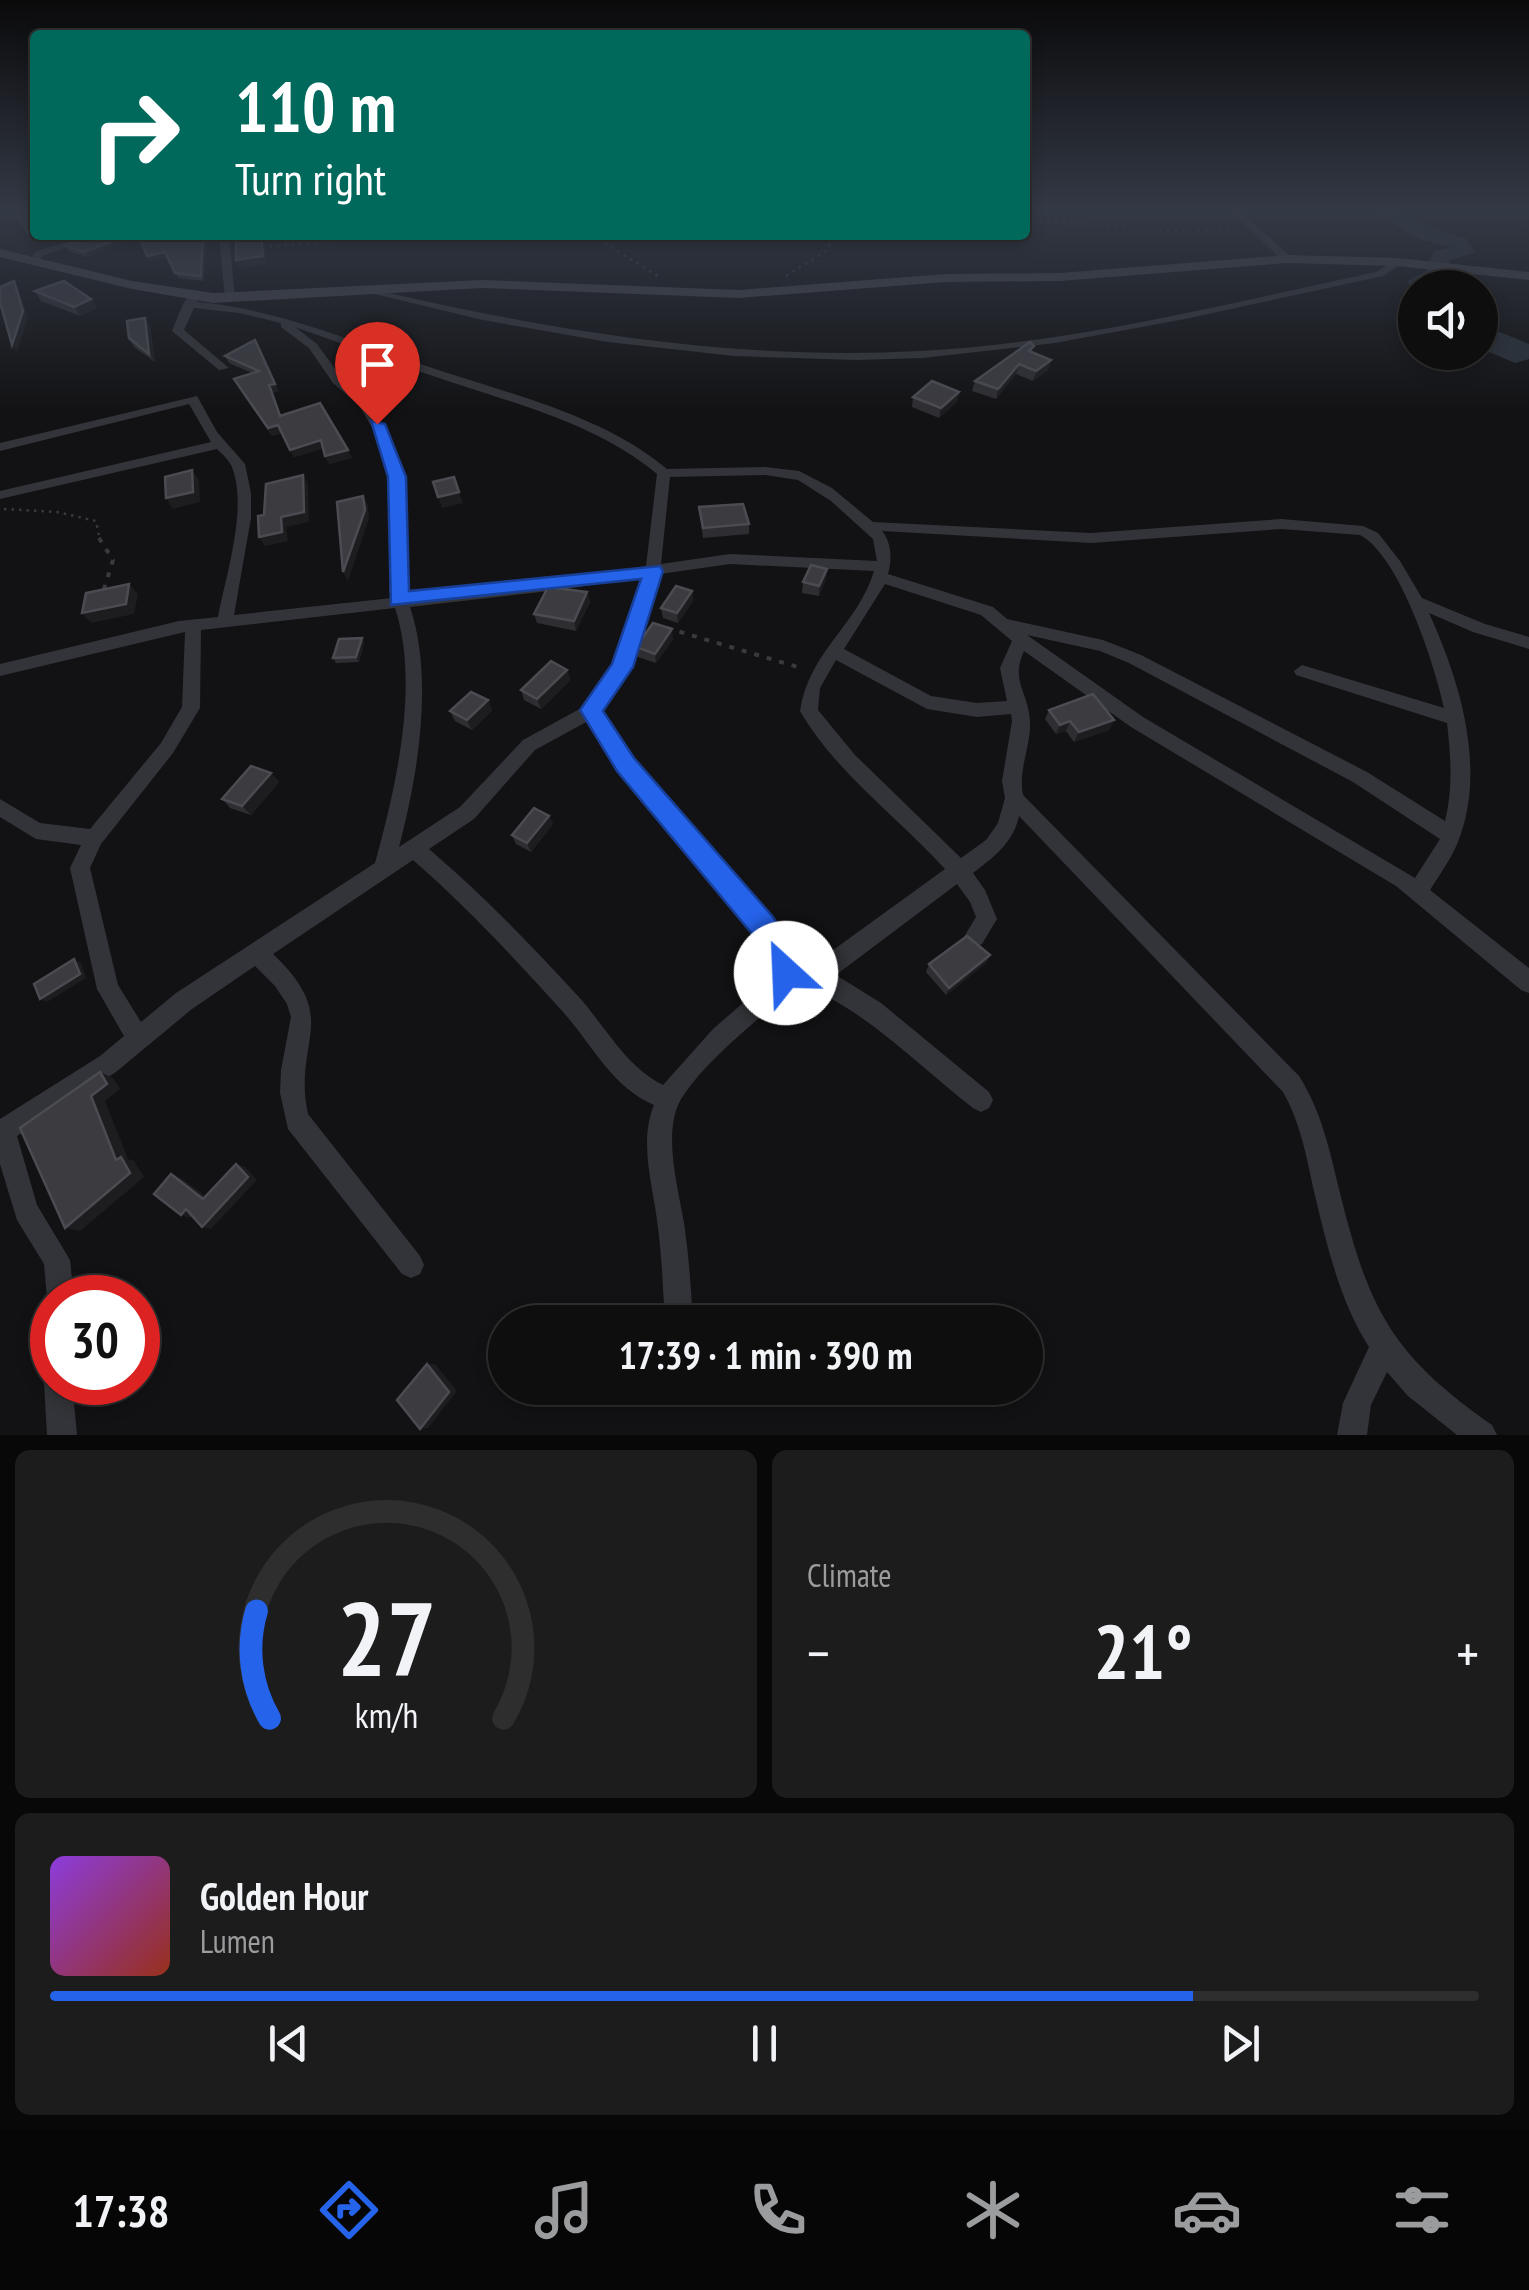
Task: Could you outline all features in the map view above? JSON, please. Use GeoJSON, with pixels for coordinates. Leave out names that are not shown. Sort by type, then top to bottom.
{"type":"FeatureCollection","features":[{"type":"Feature","properties":{"kind":"street"},"geometry":{"type":"LineString","coordinates":[[100,278],[280,320],[511,398],[614,441],[646,458],[664,474],[794,474],[875,526],[882,536],[882,572],[807,697],[817,728],[957,872],[986,912],[987,919],[975,937]]}},
{"type":"Feature","properties":{"kind":"street"},"geometry":{"type":"LineString","coordinates":[[229,278],[230,298]]}},
{"type":"Feature","properties":{"kind":"street"},"geometry":{"type":"LineString","coordinates":[[191,300],[482,284],[769,292],[950,278]]}},
{"type":"Feature","properties":{"kind":"street"},"geometry":{"type":"LineString","coordinates":[[363,290],[679,347],[858,357],[1018,345],[1113,331],[1360,278]]}},
{"type":"Feature","properties":{"kind":"street"},"geometry":{"type":"LineString","coordinates":[[191,300],[178,330],[223,368]]}},
{"type":"Feature","properties":{"kind":"street"},"geometry":{"type":"LineString","coordinates":[[280,320],[324,358],[337,380],[364,403],[384,438],[397,477],[401,534],[398,600],[410,634],[415,687],[401,804],[383,871]]}},
{"type":"Feature","properties":{"kind":"street"},"geometry":{"type":"LineString","coordinates":[[0,447],[191,398],[220,444],[238,464],[244,506],[224,622]]}},
{"type":"Feature","properties":{"kind":"street"},"geometry":{"type":"LineString","coordinates":[[0,494],[220,444]]}},
{"type":"Feature","properties":{"kind":"street"},"geometry":{"type":"LineString","coordinates":[[59,1275],[57,1260],[26,1212],[2,1132],[85,1080],[138,1037],[257,953],[467,814],[528,746],[591,710],[622,667],[654,571],[664,474]]}},
{"type":"Feature","properties":{"kind":"street"},"geometry":{"type":"LineString","coordinates":[[875,526],[1091,538],[1281,524],[1363,531],[1387,551],[1416,602],[1456,719],[1458,795],[1451,836],[1418,891]]}},
{"type":"Feature","properties":{"kind":"street"},"geometry":{"type":"LineString","coordinates":[[0,670],[193,625],[730,559],[882,572],[969,603],[1137,722],[1418,891],[1529,982]]}},
{"type":"Feature","properties":{"kind":"street"},"geometry":{"type":"LineString","coordinates":[[1416,602],[1479,628],[1529,642]]}},
{"type":"Feature","properties":{"kind":"street"},"geometry":{"type":"LineString","coordinates":[[138,1037],[108,988],[80,874],[94,838],[167,748],[191,708],[193,625]]}},
{"type":"Feature","properties":{"kind":"street"},"geometry":{"type":"LineString","coordinates":[[815,977],[998,841],[1014,798],[1011,781],[1018,743],[1018,707],[1008,668],[1012,631]]}},
{"type":"Feature","properties":{"kind":"street"},"geometry":{"type":"LineString","coordinates":[[1012,631],[1103,646],[1135,659],[1344,768],[1451,836]]}},
{"type":"Feature","properties":{"kind":"street"},"geometry":{"type":"LineString","coordinates":[[836,652],[888,677],[914,697],[941,706],[1018,707]]}},
{"type":"Feature","properties":{"kind":"street"},"geometry":{"type":"LineString","coordinates":[[1302,671],[1456,719]]}},
{"type":"Feature","properties":{"kind":"street"},"geometry":{"type":"LineString","coordinates":[[591,710],[625,764],[763,926],[782,955],[786,973],[780,990],[720,1037],[669,1099],[659,1136],[676,1305]]}},
{"type":"Feature","properties":{"kind":"street"},"geometry":{"type":"LineString","coordinates":[[1014,798],[1204,998],[1276,1067],[1302,1100],[1363,1314],[1383,1350],[1422,1394],[1482,1435]]}},
{"type":"Feature","properties":{"kind":"street"},"geometry":{"type":"LineString","coordinates":[[0,807],[36,831],[94,838]]}},
{"type":"Feature","properties":{"kind":"street"},"geometry":{"type":"LineString","coordinates":[[413,847],[576,1010],[608,1058],[646,1092],[669,1099]]}},
{"type":"Feature","properties":{"kind":"street"},"geometry":{"type":"LineString","coordinates":[[257,953],[280,972],[304,1012],[304,1032],[290,1073],[290,1096],[297,1120],[412,1265]]}},
{"type":"Feature","properties":{"kind":"street"},"geometry":{"type":"LineString","coordinates":[[786,973],[815,977],[865,1003],[930,1062],[981,1100]]}},
{"type":"Feature","properties":{"kind":"street"},"geometry":{"type":"LineString","coordinates":[[1352,1435],[1357,1403],[1383,1350]]}},
{"type":"Feature","properties":{"kind":"street"},"geometry":{"type":"LineString","coordinates":[[60,1405],[62,1435]]}},
{"type":"Feature","properties":{"kind":"path"},"geometry":{"type":"LineString","coordinates":[[661,278],[680,290]]}},
{"type":"Feature","properties":{"kind":"path"},"geometry":{"type":"LineString","coordinates":[[769,292],[789,278]]}},
{"type":"Feature","properties":{"kind":"path"},"geometry":{"type":"LineString","coordinates":[[0,507],[57,512],[96,521],[99,540],[113,560],[98,603]]}},
{"type":"Feature","properties":{"kind":"path"},"geometry":{"type":"LineString","coordinates":[[638,622],[737,646],[820,676]]}},
{"type":"Feature","properties":{"kind":"building"},"geometry":{"type":"Polygon","coordinates":[[[14,281],[23,311],[12,345],[0,302],[0,287],[14,281]]]}},
{"type":"Feature","properties":{"kind":"building"},"geometry":{"type":"Polygon","coordinates":[[[64,281],[91,299],[74,307],[35,291],[64,281]]]}},
{"type":"Feature","properties":{"kind":"building"},"geometry":{"type":"Polygon","coordinates":[[[145,318],[149,354],[129,338],[127,321],[145,318]]]}},
{"type":"Feature","properties":{"kind":"building"},"geometry":{"type":"Polygon","coordinates":[[[255,340],[275,384],[269,385],[280,416],[320,403],[348,450],[325,456],[321,440],[290,450],[278,425],[268,428],[234,379],[259,371],[225,356],[255,340]]]}},
{"type":"Feature","properties":{"kind":"building"},"geometry":{"type":"Polygon","coordinates":[[[1030,342],[1034,346],[1029,351],[1051,360],[1036,371],[1019,364],[998,389],[975,381],[1030,342]]]}},
{"type":"Feature","properties":{"kind":"building"},"geometry":{"type":"Polygon","coordinates":[[[932,381],[959,392],[941,408],[913,397],[932,381]]]}},
{"type":"Feature","properties":{"kind":"building"},"geometry":{"type":"Polygon","coordinates":[[[192,470],[193,492],[166,498],[165,477],[192,470]]]}},
{"type":"Feature","properties":{"kind":"building"},"geometry":{"type":"Polygon","coordinates":[[[303,475],[304,512],[281,517],[282,532],[259,537],[258,516],[264,515],[266,484],[303,475]]]}},
{"type":"Feature","properties":{"kind":"building"},"geometry":{"type":"Polygon","coordinates":[[[454,477],[459,492],[438,497],[433,482],[454,477]]]}},
{"type":"Feature","properties":{"kind":"building"},"geometry":{"type":"Polygon","coordinates":[[[363,496],[365,510],[343,572],[337,502],[363,496]]]}},
{"type":"Feature","properties":{"kind":"building"},"geometry":{"type":"Polygon","coordinates":[[[743,504],[749,524],[703,528],[699,507],[743,504]]]}},
{"type":"Feature","properties":{"kind":"building"},"geometry":{"type":"Polygon","coordinates":[[[811,565],[827,569],[819,586],[803,582],[811,565]]]}},
{"type":"Feature","properties":{"kind":"building"},"geometry":{"type":"Polygon","coordinates":[[[129,584],[126,604],[82,613],[86,593],[129,584]]]}},
{"type":"Feature","properties":{"kind":"building"},"geometry":{"type":"Polygon","coordinates":[[[676,586],[692,591],[677,613],[661,608],[676,586]]]}},
{"type":"Feature","properties":{"kind":"building"},"geometry":{"type":"Polygon","coordinates":[[[548,587],[587,592],[574,621],[534,614],[548,587]]]}},
{"type":"Feature","properties":{"kind":"building"},"geometry":{"type":"Polygon","coordinates":[[[653,623],[672,629],[655,654],[636,647],[653,623]]]}},
{"type":"Feature","properties":{"kind":"building"},"geometry":{"type":"Polygon","coordinates":[[[362,638],[356,657],[333,658],[339,639],[362,638]]]}},
{"type":"Feature","properties":{"kind":"building"},"geometry":{"type":"Polygon","coordinates":[[[551,661],[567,670],[537,699],[521,690],[551,661]]]}},
{"type":"Feature","properties":{"kind":"building"},"geometry":{"type":"Polygon","coordinates":[[[471,692],[488,700],[467,720],[450,711],[471,692]]]}},
{"type":"Feature","properties":{"kind":"building"},"geometry":{"type":"Polygon","coordinates":[[[1093,694],[1114,720],[1079,732],[1070,721],[1060,725],[1049,710],[1093,694]]]}},
{"type":"Feature","properties":{"kind":"building"},"geometry":{"type":"Polygon","coordinates":[[[251,766],[271,773],[242,806],[222,799],[251,766]]]}},
{"type":"Feature","properties":{"kind":"building"},"geometry":{"type":"Polygon","coordinates":[[[534,808],[549,816],[527,843],[512,835],[534,808]]]}},
{"type":"Feature","properties":{"kind":"building"},"geometry":{"type":"Polygon","coordinates":[[[967,936],[990,955],[949,988],[929,964],[967,936]]]}},
{"type":"Feature","properties":{"kind":"building"},"geometry":{"type":"Polygon","coordinates":[[[74,959],[80,974],[40,999],[34,984],[74,959]]]}},
{"type":"Feature","properties":{"kind":"building"},"geometry":{"type":"Polygon","coordinates":[[[100,1072],[107,1084],[91,1096],[116,1160],[121,1157],[130,1173],[65,1228],[20,1128],[100,1072]]]}},
{"type":"Feature","properties":{"kind":"building"},"geometry":{"type":"Polygon","coordinates":[[[236,1164],[248,1177],[202,1227],[186,1209],[181,1215],[154,1194],[171,1174],[203,1199],[236,1164]]]}},
{"type":"Feature","properties":{"kind":"building"},"geometry":{"type":"Polygon","coordinates":[[[427,1364],[449,1392],[420,1429],[397,1400],[427,1364]]]}},
{"type":"Feature","properties":{"kind":"waterway"},"geometry":{"type":"LineString","coordinates":[[1498,339],[1527,352],[1515,356],[1498,348]]}},
{"type":"Feature","properties":{"kind":"route"},"geometry":{"type":"LineString","coordinates":[[377,424],[397,477],[401,534],[398,600],[566,584],[654,571],[622,667],[591,710],[625,764],[763,926],[782,955],[786,973]]}}]}
